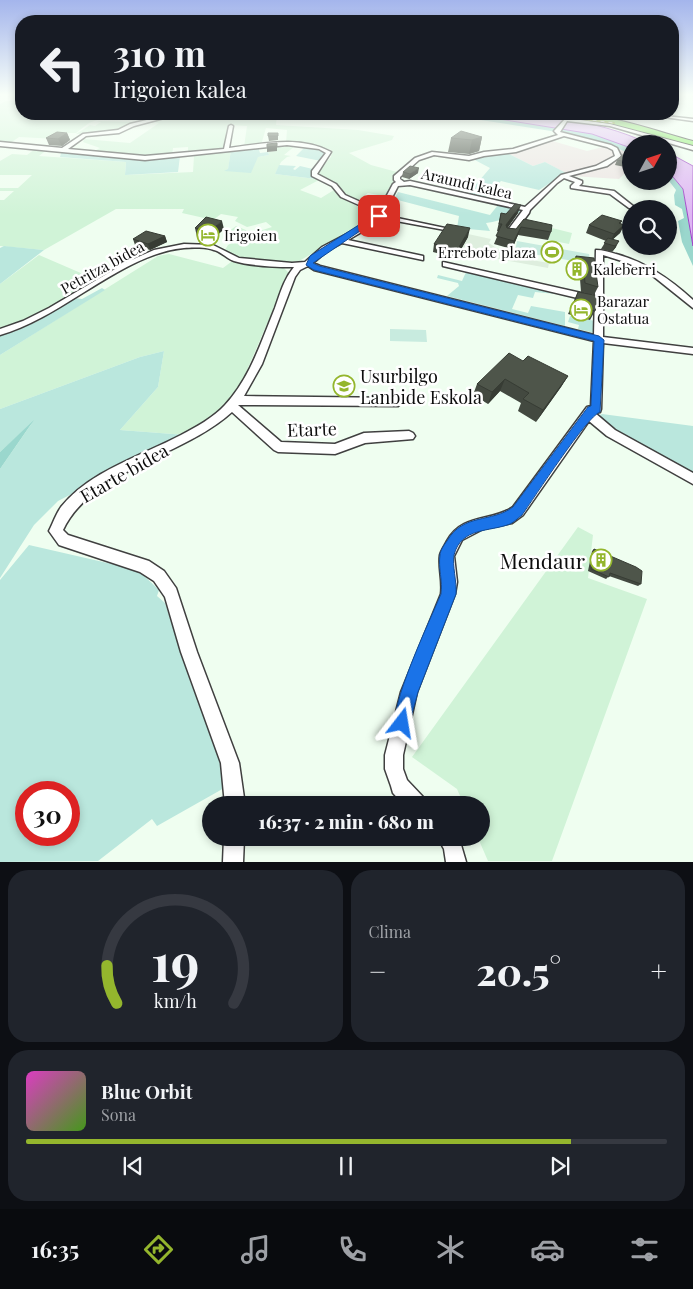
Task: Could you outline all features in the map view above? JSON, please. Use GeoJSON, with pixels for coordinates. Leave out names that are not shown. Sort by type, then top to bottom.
{"type":"FeatureCollection","features":[{"type":"Feature","properties":{"kind":"highway"},"geometry":{"type":"LineString","coordinates":[[664,135],[693,143]]}},
{"type":"Feature","properties":{"kind":"street"},"geometry":{"type":"LineString","coordinates":[[64,149],[85,135]]}},
{"type":"Feature","properties":{"kind":"street"},"geometry":{"type":"LineString","coordinates":[[226,150],[229,135]]}},
{"type":"Feature","properties":{"kind":"street"},"geometry":{"type":"LineString","coordinates":[[402,183],[397,180],[397,176],[402,170],[416,159],[434,153],[469,158],[514,150],[554,135]]}},
{"type":"Feature","properties":{"kind":"street"},"geometry":{"type":"LineString","coordinates":[[509,234],[527,212],[526,209],[530,208],[546,188],[563,176],[611,162],[618,156],[618,152],[600,143],[569,135]]}},
{"type":"Feature","properties":{"kind":"street"},"geometry":{"type":"LineString","coordinates":[[649,135],[693,148]]}},
{"type":"Feature","properties":{"kind":"street"},"geometry":{"type":"LineString","coordinates":[[0,144],[145,158],[287,143],[325,149],[328,151],[328,156],[315,171],[314,175],[334,185],[343,196],[370,208],[379,216],[442,229]]}},
{"type":"Feature","properties":{"kind":"street"},"geometry":{"type":"LineString","coordinates":[[563,176],[580,182],[573,187],[612,192],[622,200]]}},
{"type":"Feature","properties":{"kind":"street","name":"Araundi kalea"},"geometry":{"type":"LineString","coordinates":[[402,183],[526,209]]}},
{"type":"Feature","properties":{"kind":"street","name":"Etarte bidea"},"geometry":{"type":"LineString","coordinates":[[234,796],[230,763],[189,652],[171,593],[160,576],[144,566],[64,540],[56,531],[64,512],[86,491],[124,469],[202,430],[234,403],[252,374],[296,270],[308,264],[313,257],[379,216],[392,196],[396,184],[402,183]]}},
{"type":"Feature","properties":{"kind":"street"},"geometry":{"type":"LineString","coordinates":[[340,240],[420,258]]}},
{"type":"Feature","properties":{"kind":"street","name":"Petritza bidea"},"geometry":{"type":"LineString","coordinates":[[0,332],[16,329],[113,273],[164,250],[214,247],[239,260],[292,265],[308,264],[317,268],[599,340],[693,351]]}},
{"type":"Feature","properties":{"kind":"street"},"geometry":{"type":"LineString","coordinates":[[409,796],[400,786],[394,769],[394,755],[409,692],[448,594],[450,582],[447,555],[457,536],[481,523],[507,519],[518,511],[588,414],[596,409],[600,300],[599,252],[625,258],[643,265],[660,276],[693,305]]}},
{"type":"Feature","properties":{"kind":"street"},"geometry":{"type":"LineString","coordinates":[[446,264],[600,300]]}},
{"type":"Feature","properties":{"kind":"street","name":"Etarte"},"geometry":{"type":"LineString","coordinates":[[234,403],[398,402]]}},
{"type":"Feature","properties":{"kind":"street","name":"Etarte"},"geometry":{"type":"LineString","coordinates":[[234,403],[278,448],[335,449],[364,438],[409,436]]}},
{"type":"Feature","properties":{"kind":"street"},"geometry":{"type":"LineString","coordinates":[[588,414],[611,433],[693,479]]}},
{"type":"Feature","properties":{"kind":"street"},"geometry":{"type":"LineString","coordinates":[[233,862],[234,846]]}},
{"type":"Feature","properties":{"kind":"street"},"geometry":{"type":"LineString","coordinates":[[453,846],[456,862]]}},
{"type":"Feature","properties":{"kind":"shaded area"},"geometry":{"type":"Polygon","coordinates":[[[571,135],[599,135],[622,144],[622,150],[602,142],[571,135]]]}},
{"type":"Feature","properties":{"kind":"shaded area"},"geometry":{"type":"Polygon","coordinates":[[[595,135],[622,135],[622,145],[595,135]]]}},
{"type":"Feature","properties":{"kind":"shaded area"},"geometry":{"type":"Polygon","coordinates":[[[549,140],[587,151],[611,145],[622,150],[622,176],[619,179],[571,176],[545,162],[533,166],[507,153],[549,140]]]}},
{"type":"Feature","properties":{"kind":"shaded area"},"geometry":{"type":"Polygon","coordinates":[[[306,146],[324,151],[325,154],[321,161],[296,156],[306,146]]]}},
{"type":"Feature","properties":{"kind":"shaded area"},"geometry":{"type":"Polygon","coordinates":[[[258,147],[260,153],[268,152],[269,155],[258,157],[251,173],[224,171],[228,169],[231,150],[258,147]]]}},
{"type":"Feature","properties":{"kind":"shaded area"},"geometry":{"type":"Polygon","coordinates":[[[62,150],[120,157],[180,156],[178,172],[125,175],[126,162],[60,157],[62,150]]]}},
{"type":"Feature","properties":{"kind":"shaded area"},"geometry":{"type":"Polygon","coordinates":[[[507,153],[533,166],[545,162],[566,173],[539,190],[501,181],[485,198],[468,194],[490,168],[473,159],[484,155],[507,153]]]}},
{"type":"Feature","properties":{"kind":"shaded area"},"geometry":{"type":"Polygon","coordinates":[[[678,158],[693,166],[693,246],[683,189],[678,183],[678,158]]]}},
{"type":"Feature","properties":{"kind":"shaded area"},"geometry":{"type":"Polygon","coordinates":[[[279,165],[296,166],[293,169],[295,170],[300,166],[313,169],[312,175],[316,179],[275,174],[279,165]]]}},
{"type":"Feature","properties":{"kind":"shaded area"},"geometry":{"type":"Polygon","coordinates":[[[678,183],[683,189],[693,246],[693,266],[682,242],[678,221],[684,218],[682,209],[677,206],[677,200],[674,200],[676,190],[678,190],[678,183]]]}},
{"type":"Feature","properties":{"kind":"shaded area"},"geometry":{"type":"Polygon","coordinates":[[[398,192],[490,215],[498,205],[523,211],[521,214],[512,211],[509,217],[516,219],[486,223],[490,231],[457,228],[459,216],[394,199],[398,192]]]}},
{"type":"Feature","properties":{"kind":"shaded area"},"geometry":{"type":"Polygon","coordinates":[[[468,234],[491,239],[489,243],[508,256],[549,263],[548,268],[459,252],[468,234]]]}},
{"type":"Feature","properties":{"kind":"shaded area","name":"Errebote plaza"},"geometry":{"type":"Polygon","coordinates":[[[517,241],[589,254],[591,264],[515,251],[517,241]]]}},
{"type":"Feature","properties":{"kind":"shaded area"},"geometry":{"type":"Polygon","coordinates":[[[4,246],[44,250],[0,284],[0,248],[4,246]]]}},
{"type":"Feature","properties":{"kind":"shaded area"},"geometry":{"type":"Polygon","coordinates":[[[466,272],[556,294],[535,292],[533,298],[518,295],[512,309],[528,313],[531,306],[565,312],[565,326],[447,296],[459,286],[458,283],[437,278],[438,275],[462,281],[466,272]]]}},
{"type":"Feature","properties":{"kind":"shaded area"},"geometry":{"type":"Polygon","coordinates":[[[102,288],[105,290],[0,355],[0,335],[16,331],[40,320],[75,298],[82,299],[102,288]]]}},
{"type":"Feature","properties":{"kind":"shaded area"},"geometry":{"type":"Polygon","coordinates":[[[570,316],[595,321],[594,333],[578,329],[579,325],[568,322],[570,316]]]}},
{"type":"Feature","properties":{"kind":"shaded area"},"geometry":{"type":"Polygon","coordinates":[[[390,329],[426,330],[427,342],[390,341],[390,329]]]}},
{"type":"Feature","properties":{"kind":"shaded area"},"geometry":{"type":"Polygon","coordinates":[[[164,351],[158,387],[120,430],[186,435],[58,501],[34,525],[0,578],[0,469],[32,423],[0,452],[0,409],[140,357],[164,351]]]}},
{"type":"Feature","properties":{"kind":"shaded area"},"geometry":{"type":"Polygon","coordinates":[[[602,414],[693,426],[693,473],[613,431],[594,418],[602,414]]]}},
{"type":"Feature","properties":{"kind":"shaded area"},"geometry":{"type":"Polygon","coordinates":[[[34,420],[0,469],[0,452],[34,420]]]}},
{"type":"Feature","properties":{"kind":"shaded area"},"geometry":{"type":"Polygon","coordinates":[[[29,545],[138,570],[159,590],[157,596],[165,603],[190,681],[219,757],[226,787],[210,796],[202,796],[202,801],[157,826],[152,819],[98,861],[0,862],[0,580],[29,545]]]}},
{"type":"Feature","properties":{"kind":"green space"},"geometry":{"type":"Polygon","coordinates":[[[0,135],[58,135],[58,139],[19,137],[9,144],[0,143],[0,135]]]}},
{"type":"Feature","properties":{"kind":"green space"},"geometry":{"type":"Polygon","coordinates":[[[141,135],[228,135],[225,149],[223,150],[188,153],[188,147],[173,148],[172,155],[147,157],[93,152],[100,148],[83,142],[84,139],[130,143],[141,135]]]}},
{"type":"Feature","properties":{"kind":"green space"},"geometry":{"type":"Polygon","coordinates":[[[246,135],[264,135],[261,145],[244,147],[246,135]]]}},
{"type":"Feature","properties":{"kind":"green space"},"geometry":{"type":"Polygon","coordinates":[[[287,135],[394,136],[392,140],[349,153],[371,165],[397,172],[388,197],[368,193],[357,201],[345,194],[336,184],[319,176],[319,171],[331,157],[332,150],[307,144],[286,143],[287,135]]]}},
{"type":"Feature","properties":{"kind":"green space"},"geometry":{"type":"Polygon","coordinates":[[[296,145],[284,155],[291,156],[281,162],[275,174],[319,180],[300,190],[321,198],[334,190],[341,198],[375,215],[370,221],[299,261],[285,263],[238,258],[227,253],[225,250],[228,245],[241,238],[228,232],[236,226],[253,233],[272,227],[266,222],[247,227],[235,221],[238,217],[221,214],[213,220],[182,213],[184,209],[116,209],[44,250],[0,246],[0,200],[4,200],[14,191],[0,191],[0,188],[18,188],[32,175],[0,175],[0,161],[12,154],[27,155],[35,149],[48,149],[39,156],[126,162],[125,175],[193,172],[194,156],[231,150],[228,170],[226,171],[258,157],[269,155],[268,152],[276,151],[274,146],[296,145]]]}},
{"type":"Feature","properties":{"kind":"green space"},"geometry":{"type":"Polygon","coordinates":[[[548,227],[572,233],[569,244],[544,239],[548,227]]]}},
{"type":"Feature","properties":{"kind":"green space"},"geometry":{"type":"Polygon","coordinates":[[[169,254],[223,268],[231,262],[284,268],[289,273],[238,391],[220,413],[186,435],[120,430],[158,387],[164,351],[140,357],[0,409],[0,355],[158,256],[169,254]]]}},
{"type":"Feature","properties":{"kind":"green space"},"geometry":{"type":"Polygon","coordinates":[[[39,255],[97,280],[37,317],[0,330],[0,284],[39,255]]]}},
{"type":"Feature","properties":{"kind":"green space"},"geometry":{"type":"Polygon","coordinates":[[[578,527],[593,535],[588,578],[647,599],[552,861],[488,861],[481,846],[490,846],[490,796],[460,796],[457,789],[412,757],[578,527]]]}},
{"type":"Feature","properties":{"kind":"building"},"geometry":{"type":"Polygon","coordinates":[[[51,135],[64,135],[58,139],[46,138],[51,135]]]}},
{"type":"Feature","properties":{"kind":"building"},"geometry":{"type":"Polygon","coordinates":[[[455,135],[482,137],[472,140],[451,138],[455,135]]]}},
{"type":"Feature","properties":{"kind":"building"},"geometry":{"type":"Polygon","coordinates":[[[277,143],[277,146],[267,147],[267,144],[277,143]]]}},
{"type":"Feature","properties":{"kind":"building"},"geometry":{"type":"Polygon","coordinates":[[[410,166],[419,168],[410,174],[403,172],[410,166]]]}},
{"type":"Feature","properties":{"kind":"building"},"geometry":{"type":"Polygon","coordinates":[[[515,204],[521,205],[506,225],[507,228],[516,229],[524,219],[552,225],[551,232],[521,227],[514,241],[496,236],[502,224],[499,224],[501,213],[506,214],[515,204]]]}},
{"type":"Feature","properties":{"kind":"building"},"geometry":{"type":"Polygon","coordinates":[[[602,215],[622,221],[619,223],[622,224],[622,227],[614,234],[589,225],[602,215]]]}},
{"type":"Feature","properties":{"kind":"building"},"geometry":{"type":"Polygon","coordinates":[[[206,217],[222,221],[210,231],[195,228],[206,217]]]}},
{"type":"Feature","properties":{"kind":"building"},"geometry":{"type":"Polygon","coordinates":[[[447,224],[470,228],[458,249],[434,244],[447,224]]]}},
{"type":"Feature","properties":{"kind":"building"},"geometry":{"type":"Polygon","coordinates":[[[146,231],[165,236],[148,244],[133,239],[146,231]]]}},
{"type":"Feature","properties":{"kind":"building"},"geometry":{"type":"Polygon","coordinates":[[[608,238],[619,241],[615,246],[604,243],[608,238]]]}},
{"type":"Feature","properties":{"kind":"building"},"geometry":{"type":"Polygon","coordinates":[[[576,256],[594,258],[598,287],[585,283],[584,271],[576,270],[576,256]]]}},
{"type":"Feature","properties":{"kind":"building"},"geometry":{"type":"Polygon","coordinates":[[[578,292],[599,296],[595,311],[573,305],[578,292]]]}},
{"type":"Feature","properties":{"kind":"building"},"geometry":{"type":"Polygon","coordinates":[[[509,353],[523,361],[528,356],[568,376],[543,410],[523,399],[529,393],[505,379],[492,392],[477,384],[509,353]]]}},
{"type":"Feature","properties":{"kind":"building","name":"Mendaur"},"geometry":{"type":"Polygon","coordinates":[[[594,549],[642,571],[641,584],[610,573],[609,577],[591,569],[594,549]]]}},
{"type":"Feature","properties":{"kind":"place","name":"Irigoien"},"geometry":{"type":"Point","coordinates":[208,235]}},
{"type":"Feature","properties":{"kind":"place","name":"Errebote plaza"},"geometry":{"type":"Point","coordinates":[552,252]}},
{"type":"Feature","properties":{"kind":"place","name":"Kaleberri"},"geometry":{"type":"Point","coordinates":[577,269]}},
{"type":"Feature","properties":{"kind":"place","name":"Barazar Ostatua"},"geometry":{"type":"Point","coordinates":[581,310]}},
{"type":"Feature","properties":{"kind":"place","name":"Usurbilgo Lanbide Eskola"},"geometry":{"type":"Point","coordinates":[344,386]}},
{"type":"Feature","properties":{"kind":"place","name":"Mendaur"},"geometry":{"type":"Point","coordinates":[601,560]}},
{"type":"Feature","properties":{"kind":"route"},"geometry":{"type":"LineString","coordinates":[[379,216],[373,222],[313,257],[309,260],[308,264],[317,268],[599,340],[596,409],[592,410],[567,441],[518,511],[507,519],[481,523],[457,536],[447,555],[450,582],[448,594],[409,692],[402,723]]}}]}
